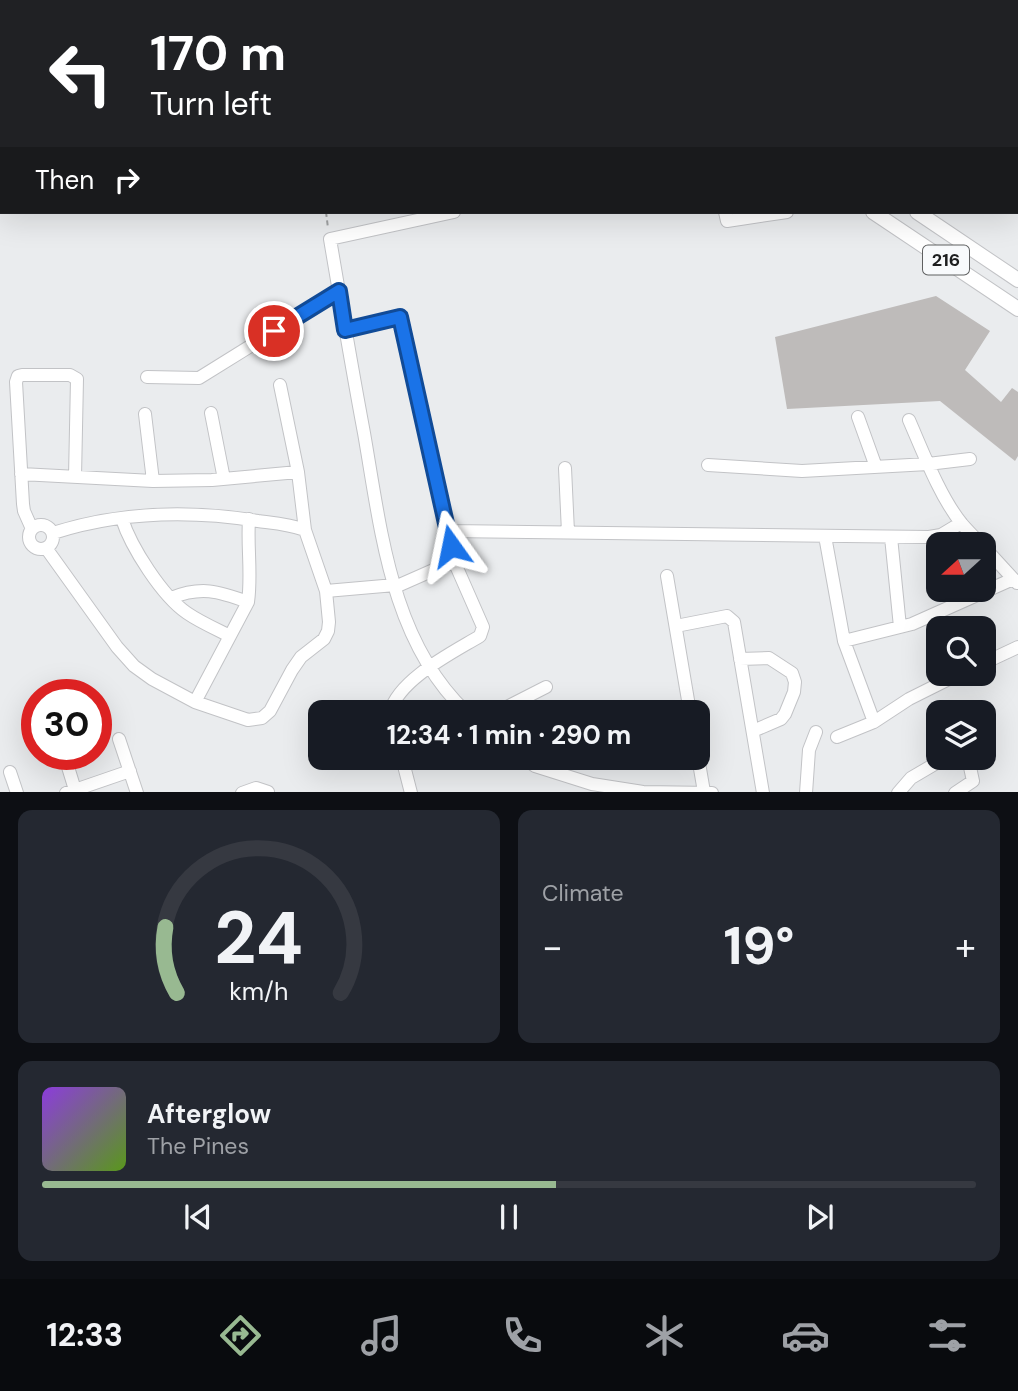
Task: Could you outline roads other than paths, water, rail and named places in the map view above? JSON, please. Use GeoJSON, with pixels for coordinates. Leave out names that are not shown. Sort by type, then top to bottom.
{"type":"FeatureCollection","features":[{"type":"Feature","properties":{"kind":"main road","name":"216"},"geometry":{"type":"LineString","coordinates":[[876,214],[1018,309]]}},
{"type":"Feature","properties":{"kind":"main road","name":"216"},"geometry":{"type":"LineString","coordinates":[[920,214],[1018,280]]}},
{"type":"Feature","properties":{"kind":"street"},"geometry":{"type":"LineString","coordinates":[[445,214],[330,239],[336,294],[382,532],[402,612],[428,667],[454,700]]}},
{"type":"Feature","properties":{"kind":"street"},"geometry":{"type":"LineString","coordinates":[[725,214],[727,221],[774,214]]}},
{"type":"Feature","properties":{"kind":"street"},"geometry":{"type":"LineString","coordinates":[[147,377],[202,377],[336,294]]}},
{"type":"Feature","properties":{"kind":"street"},"geometry":{"type":"LineString","coordinates":[[345,330],[400,317],[454,561],[483,628],[480,636],[428,667],[395,700]]}},
{"type":"Feature","properties":{"kind":"street"},"geometry":{"type":"LineString","coordinates":[[32,529],[23,511],[17,378],[22,375],[70,375],[77,379],[75,477]]}},
{"type":"Feature","properties":{"kind":"street"},"geometry":{"type":"LineString","coordinates":[[46,548],[117,647],[134,666],[195,702],[248,720],[262,718],[270,711],[301,657],[324,639],[329,622],[326,591],[305,530],[298,472],[280,385]]}},
{"type":"Feature","properties":{"kind":"street"},"geometry":{"type":"LineString","coordinates":[[211,413],[225,479]]}},
{"type":"Feature","properties":{"kind":"street"},"geometry":{"type":"LineString","coordinates":[[145,414],[153,481]]}},
{"type":"Feature","properties":{"kind":"street"},"geometry":{"type":"LineString","coordinates":[[858,417],[876,467]]}},
{"type":"Feature","properties":{"kind":"street"},"geometry":{"type":"LineString","coordinates":[[909,420],[928,464],[961,523],[969,532]]}},
{"type":"Feature","properties":{"kind":"street"},"geometry":{"type":"LineString","coordinates":[[708,465],[802,471],[970,459]]}},
{"type":"Feature","properties":{"kind":"street"},"geometry":{"type":"LineString","coordinates":[[565,468],[568,532]]}},
{"type":"Feature","properties":{"kind":"street"},"geometry":{"type":"LineString","coordinates":[[21,474],[153,481],[225,479],[298,472]]}},
{"type":"Feature","properties":{"kind":"street"},"geometry":{"type":"LineString","coordinates":[[53,533],[82,524],[157,514],[249,519],[296,526],[305,530]]}},
{"type":"Feature","properties":{"kind":"street"},"geometry":{"type":"LineString","coordinates":[[122,519],[132,543],[171,598],[186,612],[230,636]]}},
{"type":"Feature","properties":{"kind":"street"},"geometry":{"type":"LineString","coordinates":[[195,702],[248,602],[249,519]]}},
{"type":"Feature","properties":{"kind":"street"},"geometry":{"type":"LineString","coordinates":[[448,531],[929,537],[941,535],[961,523]]}},
{"type":"Feature","properties":{"kind":"street"},"geometry":{"type":"LineString","coordinates":[[40,524],[47,526],[53,533],[46,548],[32,545],[29,539],[32,529],[40,524]]}},
{"type":"Feature","properties":{"kind":"street"},"geometry":{"type":"LineString","coordinates":[[825,536],[844,641],[874,722]]}},
{"type":"Feature","properties":{"kind":"street"},"geometry":{"type":"LineString","coordinates":[[891,537],[900,627]]}},
{"type":"Feature","properties":{"kind":"street"},"geometry":{"type":"LineString","coordinates":[[844,641],[912,624],[1015,577],[996,559]]}},
{"type":"Feature","properties":{"kind":"street"},"geometry":{"type":"LineString","coordinates":[[326,591],[395,586],[454,561]]}},
{"type":"Feature","properties":{"kind":"street"},"geometry":{"type":"LineString","coordinates":[[667,576],[689,700]]}},
{"type":"Feature","properties":{"kind":"street"},"geometry":{"type":"LineString","coordinates":[[171,598],[200,591],[220,592],[248,602]]}},
{"type":"Feature","properties":{"kind":"street"},"geometry":{"type":"LineString","coordinates":[[676,626],[727,616],[734,622],[763,792]]}},
{"type":"Feature","properties":{"kind":"street"},"geometry":{"type":"LineString","coordinates":[[996,657],[1018,646]]}},
{"type":"Feature","properties":{"kind":"street"},"geometry":{"type":"LineString","coordinates":[[740,659],[769,658],[792,673],[795,682],[794,692],[781,719],[753,731]]}},
{"type":"Feature","properties":{"kind":"street"},"geometry":{"type":"LineString","coordinates":[[837,737],[874,722],[935,686]]}},
{"type":"Feature","properties":{"kind":"street"},"geometry":{"type":"LineString","coordinates":[[521,700],[547,687]]}},
{"type":"Feature","properties":{"kind":"street"},"geometry":{"type":"LineString","coordinates":[[806,792],[808,750],[816,732]]}},
{"type":"Feature","properties":{"kind":"street"},"geometry":{"type":"LineString","coordinates":[[119,739],[137,792]]}},
{"type":"Feature","properties":{"kind":"street"},"geometry":{"type":"LineString","coordinates":[[899,792],[911,778],[926,769]]}},
{"type":"Feature","properties":{"kind":"street"},"geometry":{"type":"LineString","coordinates":[[67,770],[72,792],[130,771]]}},
{"type":"Feature","properties":{"kind":"street"},"geometry":{"type":"LineString","coordinates":[[405,770],[411,792]]}},
{"type":"Feature","properties":{"kind":"street"},"geometry":{"type":"LineString","coordinates":[[547,770],[592,785],[643,792],[704,792],[700,770]]}},
{"type":"Feature","properties":{"kind":"street"},"geometry":{"type":"LineString","coordinates":[[956,792],[973,781],[971,770]]}},
{"type":"Feature","properties":{"kind":"street"},"geometry":{"type":"LineString","coordinates":[[10,772],[17,792]]}},
{"type":"Feature","properties":{"kind":"street"},"geometry":{"type":"LineString","coordinates":[[245,792],[256,788],[268,792]]}}]}
